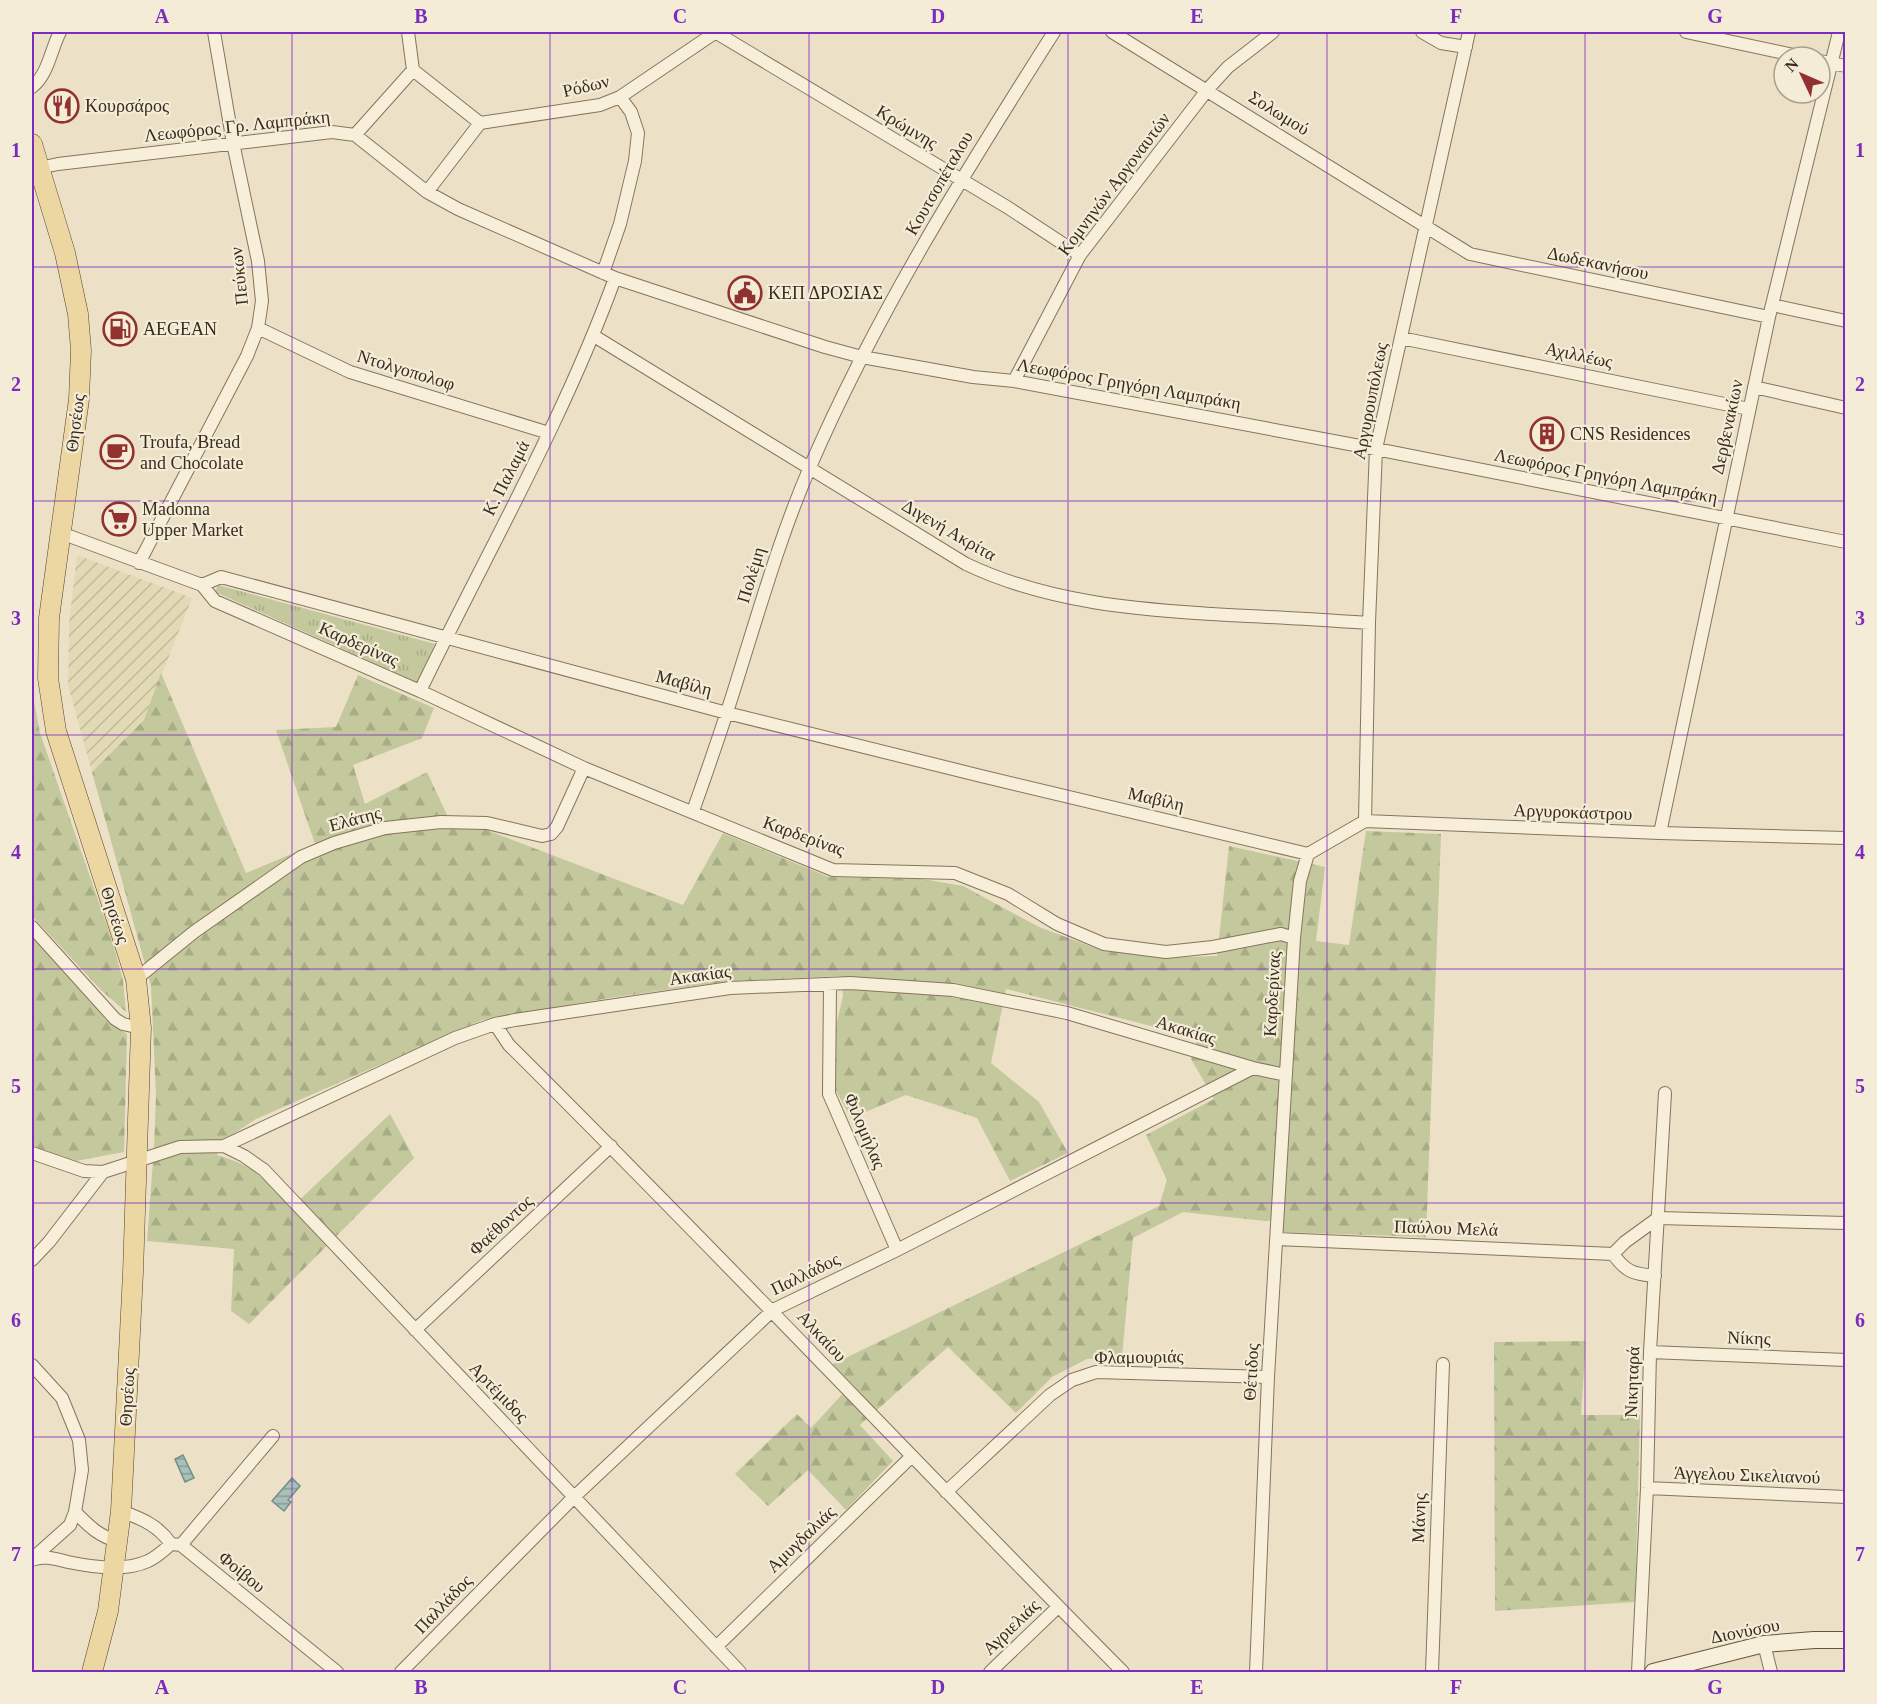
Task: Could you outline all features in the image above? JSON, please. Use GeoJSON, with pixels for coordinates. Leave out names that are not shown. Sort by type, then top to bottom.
{"type":"FeatureCollection","features":[{"type":"Feature","properties":{"kind":"main road","name":"Θησέως"},"geometry":{"type":"LineString","coordinates":[[32,144],[35,169],[65,253],[78,314],[81,350],[79,399],[49,618],[48,678],[56,731],[136,978],[141,1028],[138,1160],[121,1511],[108,1611],[92,1672]]}},
{"type":"Feature","properties":{"kind":"main road","name":"Διονύσου"},"geometry":{"type":"LineString","coordinates":[[1653,1672],[1764,1644],[1845,1640]]}},
{"type":"Feature","properties":{"kind":"street"},"geometry":{"type":"LineString","coordinates":[[32,87],[40,79],[60,32]]}},
{"type":"Feature","properties":{"kind":"street","name":"Πεύκων"},"geometry":{"type":"LineString","coordinates":[[139,563],[247,356],[258,328],[262,302],[258,261],[233,143],[214,32]]}},
{"type":"Feature","properties":{"kind":"street"},"geometry":{"type":"LineString","coordinates":[[408,32],[412,70],[480,123],[427,192]]}},
{"type":"Feature","properties":{"kind":"street","name":"Κρώμνης"},"geometry":{"type":"LineString","coordinates":[[715,32],[1080,255]]}},
{"type":"Feature","properties":{"kind":"street","name":"Ρόδων"},"geometry":{"type":"LineString","coordinates":[[480,123],[600,105],[620,98],[715,32]]}},
{"type":"Feature","properties":{"kind":"street","name":"Κουτσοπέταλου"},"geometry":{"type":"LineString","coordinates":[[862,357],[960,180],[1054,32]]}},
{"type":"Feature","properties":{"kind":"street","name":"Σολωμού"},"geometry":{"type":"LineString","coordinates":[[1113,32],[1426,226]]}},
{"type":"Feature","properties":{"kind":"street","name":"Κομνηνών Αργοναυτών"},"geometry":{"type":"LineString","coordinates":[[1014,381],[1080,255],[1208,89],[1228,67],[1273,32]]}},
{"type":"Feature","properties":{"kind":"street"},"geometry":{"type":"LineString","coordinates":[[1422,32],[1440,43],[1466,47]]}},
{"type":"Feature","properties":{"kind":"street","name":"Αργυρουπόλεως"},"geometry":{"type":"LineString","coordinates":[[1365,821],[1369,622],[1376,448],[1469,32]]}},
{"type":"Feature","properties":{"kind":"street"},"geometry":{"type":"LineString","coordinates":[[1686,32],[1772,50]]}},
{"type":"Feature","properties":{"kind":"street","name":"Δερβενακίων"},"geometry":{"type":"LineString","coordinates":[[1832,48],[1839,32]]}},
{"type":"Feature","properties":{"kind":"street"},"geometry":{"type":"LineString","coordinates":[[355,135],[412,70]]}},
{"type":"Feature","properties":{"kind":"street"},"geometry":{"type":"LineString","coordinates":[[603,273],[620,224],[635,161],[638,133],[631,112],[620,98]]}},
{"type":"Feature","properties":{"kind":"street","name":"Δερβενακίων"},"geometry":{"type":"LineString","coordinates":[[1660,833],[1725,519],[1817,105]]}},
{"type":"Feature","properties":{"kind":"street","name":"Λεωφόρος Γρ. Λαμπράκη"},"geometry":{"type":"LineString","coordinates":[[35,169],[58,164],[332,132],[355,135],[427,192]]}},
{"type":"Feature","properties":{"kind":"street","name":"Λεωφόρος Γρηγόρη Λαμπράκη"},"geometry":{"type":"LineString","coordinates":[[427,192],[458,209],[615,278],[862,357],[973,377],[1014,381],[1376,448],[1845,542]]}},
{"type":"Feature","properties":{"kind":"street","name":"Δωδεκανήσου"},"geometry":{"type":"LineString","coordinates":[[1426,226],[1470,254],[1771,311],[1845,321]]}},
{"type":"Feature","properties":{"kind":"street","name":"Κ. Παλαμά"},"geometry":{"type":"LineString","coordinates":[[420,691],[549,433],[594,336],[615,278]]}},
{"type":"Feature","properties":{"kind":"street","name":"Ντολγοπολοφ"},"geometry":{"type":"LineString","coordinates":[[258,328],[350,372],[549,433]]}},
{"type":"Feature","properties":{"kind":"street","name":"Διγενή Ακρίτα"},"geometry":{"type":"LineString","coordinates":[[594,336],[966,564],[990,576],[1080,601],[1151,610],[1369,622]]}},
{"type":"Feature","properties":{"kind":"street","name":"Αχιλλέως"},"geometry":{"type":"LineString","coordinates":[[1401,338],[1749,409]]}},
{"type":"Feature","properties":{"kind":"street","name":"Πολέμη"},"geometry":{"type":"LineString","coordinates":[[693,811],[727,713],[778,547],[810,467],[862,357]]}},
{"type":"Feature","properties":{"kind":"street"},"geometry":{"type":"LineString","coordinates":[[1754,387],[1845,408]]}},
{"type":"Feature","properties":{"kind":"street"},"geometry":{"type":"LineString","coordinates":[[61,533],[202,585]]}},
{"type":"Feature","properties":{"kind":"street","name":"Μαβίλη"},"geometry":{"type":"LineString","coordinates":[[202,585],[221,577],[727,713],[1308,854]]}},
{"type":"Feature","properties":{"kind":"street","name":"Καρδερίνας"},"geometry":{"type":"LineString","coordinates":[[202,585],[215,601],[420,691],[584,768],[833,870],[955,873],[1008,894],[1057,924],[1104,944],[1166,952],[1214,947],[1281,934],[1294,938],[1286,1075]]}},
{"type":"Feature","properties":{"kind":"street","name":"Ελάτης"},"geometry":{"type":"LineString","coordinates":[[136,978],[194,932],[301,857],[334,843],[385,828],[441,822],[487,823],[542,836],[550,834],[557,827],[584,768]]}},
{"type":"Feature","properties":{"kind":"street"},"geometry":{"type":"LineString","coordinates":[[1294,938],[1298,891],[1308,854],[1365,821]]}},
{"type":"Feature","properties":{"kind":"street","name":"Αργυροκάστρου"},"geometry":{"type":"LineString","coordinates":[[1365,821],[1845,838]]}},
{"type":"Feature","properties":{"kind":"street"},"geometry":{"type":"LineString","coordinates":[[32,927],[115,1018],[123,1024],[141,1028]]}},
{"type":"Feature","properties":{"kind":"street","name":"Ακακίας"},"geometry":{"type":"LineString","coordinates":[[103,1172],[180,1147],[224,1146],[454,1038],[495,1024],[730,988],[830,984],[953,990],[1067,1013],[1253,1068],[1286,1075]]}},
{"type":"Feature","properties":{"kind":"street","name":"Φιλομήλας"},"geometry":{"type":"LineString","coordinates":[[830,984],[829,1094],[897,1250]]}},
{"type":"Feature","properties":{"kind":"street","name":"Αλκαίου"},"geometry":{"type":"LineString","coordinates":[[495,1024],[509,1045],[773,1310],[911,1457],[1123,1672]]}},
{"type":"Feature","properties":{"kind":"street","name":"Παλλάδος"},"geometry":{"type":"LineString","coordinates":[[401,1672],[574,1497],[773,1310],[897,1250],[1253,1068]]}},
{"type":"Feature","properties":{"kind":"street","name":"Θέτιδος"},"geometry":{"type":"LineString","coordinates":[[1256,1672],[1268,1377],[1286,1075]]}},
{"type":"Feature","properties":{"kind":"street","name":"Νικηταρά"},"geometry":{"type":"LineString","coordinates":[[1638,1672],[1647,1488],[1650,1352],[1665,1093]]}},
{"type":"Feature","properties":{"kind":"street","name":"Αρτέμιδος"},"geometry":{"type":"LineString","coordinates":[[224,1146],[264,1170],[740,1672]]}},
{"type":"Feature","properties":{"kind":"street","name":"Φαέθοντος"},"geometry":{"type":"LineString","coordinates":[[415,1330],[611,1146]]}},
{"type":"Feature","properties":{"kind":"street"},"geometry":{"type":"LineString","coordinates":[[32,1153],[84,1171],[103,1172]]}},
{"type":"Feature","properties":{"kind":"street"},"geometry":{"type":"LineString","coordinates":[[32,1260],[49,1242],[103,1172]]}},
{"type":"Feature","properties":{"kind":"street"},"geometry":{"type":"LineString","coordinates":[[1655,1276],[1633,1274],[1621,1265],[1613,1254],[1625,1242],[1658,1218],[1845,1223]]}},
{"type":"Feature","properties":{"kind":"street","name":"Παύλου Μελά"},"geometry":{"type":"LineString","coordinates":[[1277,1239],[1613,1254]]}},
{"type":"Feature","properties":{"kind":"street","name":"Νίκης"},"geometry":{"type":"LineString","coordinates":[[1650,1352],[1845,1360]]}},
{"type":"Feature","properties":{"kind":"street","name":"Μάνης"},"geometry":{"type":"LineString","coordinates":[[1432,1672],[1443,1364]]}},
{"type":"Feature","properties":{"kind":"street"},"geometry":{"type":"LineString","coordinates":[[32,1365],[62,1398],[79,1440],[82,1470],[75,1512],[70,1525],[32,1560]]}},
{"type":"Feature","properties":{"kind":"street","name":"Φλαμουριάς"},"geometry":{"type":"LineString","coordinates":[[946,1492],[1050,1395],[1072,1380],[1096,1372],[1268,1377]]}},
{"type":"Feature","properties":{"kind":"street"},"geometry":{"type":"LineString","coordinates":[[32,1560],[39,1557],[85,1565],[115,1567],[147,1561],[176,1544],[273,1436]]}},
{"type":"Feature","properties":{"kind":"street","name":"Αμυγδαλιάς"},"geometry":{"type":"LineString","coordinates":[[716,1647],[911,1457]]}},
{"type":"Feature","properties":{"kind":"street","name":"Άγγελου Σικελιανού"},"geometry":{"type":"LineString","coordinates":[[1647,1488],[1845,1497]]}},
{"type":"Feature","properties":{"kind":"street","name":"Φοίβου"},"geometry":{"type":"LineString","coordinates":[[121,1511],[151,1523],[336,1672]]}},
{"type":"Feature","properties":{"kind":"street"},"geometry":{"type":"LineString","coordinates":[[75,1512],[96,1532],[107,1539],[118,1541]]}},
{"type":"Feature","properties":{"kind":"street","name":"Αγριελιάς"},"geometry":{"type":"LineString","coordinates":[[990,1672],[1058,1607]]}},
{"type":"Feature","properties":{"kind":"street"},"geometry":{"type":"LineString","coordinates":[[1764,1644],[1772,1672]]}},
{"type":"Feature","properties":{"kind":"shaded area"},"geometry":{"type":"Polygon","coordinates":[[[77,555],[192,598],[144,720],[92,772],[68,685],[69,623],[77,555]]]}},
{"type":"Feature","properties":{"kind":"green space"},"geometry":{"type":"Polygon","coordinates":[[[218,585],[435,644],[417,682],[215,592],[218,585]]]}},
{"type":"Feature","properties":{"kind":"green space"},"geometry":{"type":"Polygon","coordinates":[[[161,673],[246,873],[315,844],[276,730],[336,727],[358,675],[434,708],[422,738],[353,765],[365,804],[427,772],[447,815],[683,905],[723,833],[829,877],[922,879],[963,886],[1039,927],[1098,949],[1159,958],[1217,956],[1229,846],[1325,867],[1316,941],[1349,945],[1366,831],[1441,834],[1426,1237],[1282,1232],[1281,1220],[1265,1221],[1183,1212],[1133,1238],[1122,1357],[1087,1359],[1052,1377],[1016,1413],[948,1347],[860,1425],[893,1461],[846,1510],[808,1470],[768,1506],[735,1474],[797,1414],[811,1428],[848,1388],[831,1365],[1159,1206],[1167,1180],[1146,1135],[1214,1099],[1191,1059],[1198,1038],[1006,989],[991,1063],[1039,1102],[1068,1153],[1010,1181],[977,1118],[906,1095],[851,1118],[825,1071],[843,996],[841,976],[729,981],[609,998],[482,1020],[256,1119],[217,1145],[217,1155],[251,1169],[291,1208],[390,1114],[414,1158],[249,1324],[231,1311],[234,1249],[147,1241],[156,1095],[151,986],[92,772],[144,720],[161,673]]]}},
{"type":"Feature","properties":{"kind":"green space"},"geometry":{"type":"Polygon","coordinates":[[[32,690],[40,733],[111,937],[123,980],[126,1012],[101,990],[32,916],[32,690]]]}},
{"type":"Feature","properties":{"kind":"green space"},"geometry":{"type":"Polygon","coordinates":[[[32,936],[92,1000],[105,1019],[127,1034],[124,1152],[76,1161],[32,1146],[32,936]]]}},
{"type":"Feature","properties":{"kind":"green space"},"geometry":{"type":"Polygon","coordinates":[[[1586,1341],[1581,1415],[1640,1415],[1635,1602],[1495,1611],[1494,1342],[1586,1341]]]}},
{"type":"Feature","properties":{"kind":"water"},"geometry":{"type":"Polygon","coordinates":[[[183,1455],[194,1478],[185,1482],[175,1459],[183,1455]]]}},
{"type":"Feature","properties":{"kind":"water"},"geometry":{"type":"Polygon","coordinates":[[[292,1478],[300,1486],[288,1500],[291,1502],[284,1511],[272,1501],[292,1478]]]}},
{"type":"Feature","properties":{"kind":"place","name":"Κουρσάρος"},"geometry":{"type":"Point","coordinates":[62,106]}},
{"type":"Feature","properties":{"kind":"place","name":"ΚΕΠ ΔΡΟΣΙΑΣ"},"geometry":{"type":"Point","coordinates":[745,293]}},
{"type":"Feature","properties":{"kind":"place","name":"AEGEAN"},"geometry":{"type":"Point","coordinates":[120,329]}},
{"type":"Feature","properties":{"kind":"place","name":"CNS Residences"},"geometry":{"type":"Point","coordinates":[1547,434]}},
{"type":"Feature","properties":{"kind":"place","name":"Troufa, Bread and Chocolate"},"geometry":{"type":"Point","coordinates":[117,452]}},
{"type":"Feature","properties":{"kind":"place","name":"Madonna Upper Market"},"geometry":{"type":"Point","coordinates":[119,519]}}]}
